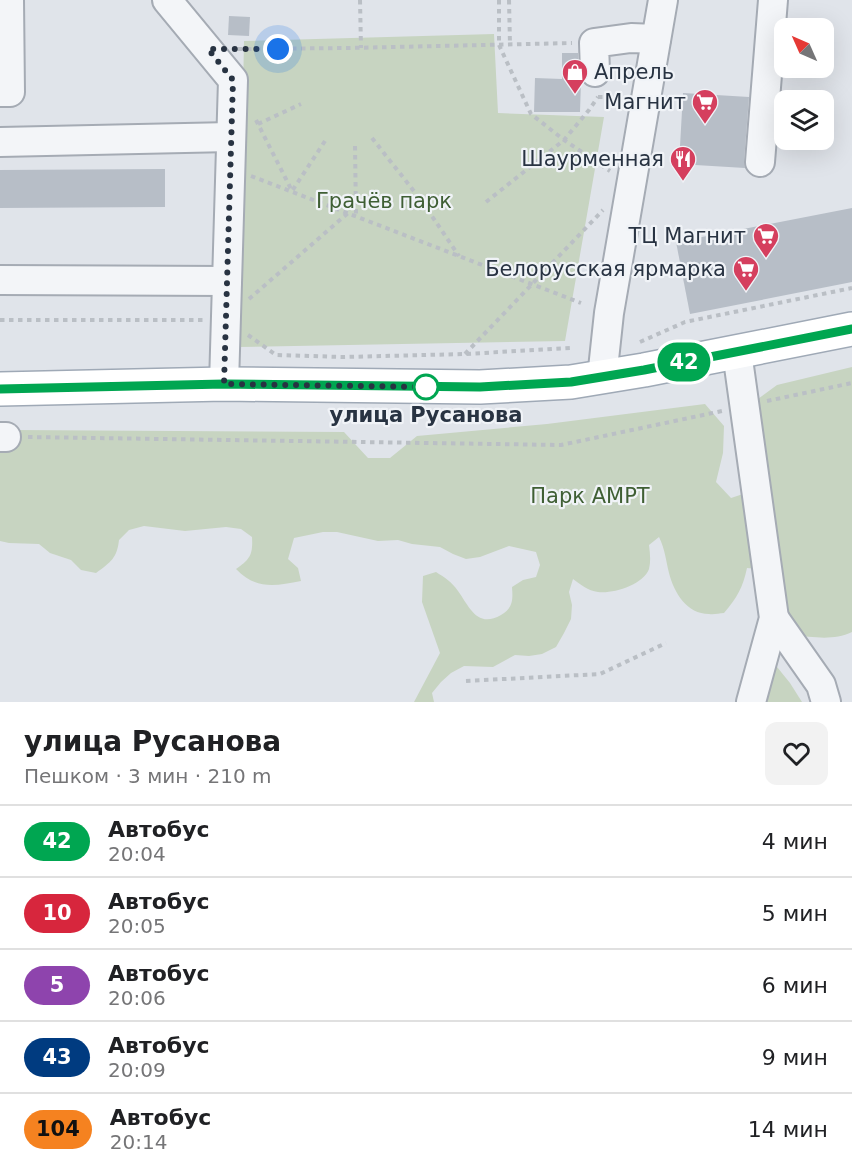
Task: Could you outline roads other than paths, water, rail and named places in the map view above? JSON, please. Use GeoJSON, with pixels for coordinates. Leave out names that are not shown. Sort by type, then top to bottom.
{"type":"FeatureCollection","features":[{"type":"Feature","properties":{"kind":"main road"},"geometry":{"type":"LineString","coordinates":[[0,389],[224,384],[480,387],[571,382],[602,378],[852,329]]}},
{"type":"Feature","properties":{"kind":"street"},"geometry":{"type":"LineString","coordinates":[[0,92],[10,92],[9,0]]}},
{"type":"Feature","properties":{"kind":"street"},"geometry":{"type":"LineString","coordinates":[[167,0],[233,80],[224,384]]}},
{"type":"Feature","properties":{"kind":"street"},"geometry":{"type":"LineString","coordinates":[[602,378],[609,313],[663,0]]}},
{"type":"Feature","properties":{"kind":"street"},"geometry":{"type":"LineString","coordinates":[[760,162],[772,0]]}},
{"type":"Feature","properties":{"kind":"street"},"geometry":{"type":"LineString","coordinates":[[594,89],[594,43],[631,38],[656,39]]}},
{"type":"Feature","properties":{"kind":"street"},"geometry":{"type":"LineString","coordinates":[[0,142],[231,137]]}},
{"type":"Feature","properties":{"kind":"street"},"geometry":{"type":"LineString","coordinates":[[0,280],[227,281]]}},
{"type":"Feature","properties":{"kind":"street"},"geometry":{"type":"LineString","coordinates":[[737,352],[774,618],[751,702]]}},
{"type":"Feature","properties":{"kind":"street"},"geometry":{"type":"LineString","coordinates":[[774,618],[821,685],[826,702]]}},
{"type":"Feature","properties":{"kind":"place","name":"Апрель"},"geometry":{"type":"Point","coordinates":[575,95]}},
{"type":"Feature","properties":{"kind":"place","name":"Магнит"},"geometry":{"type":"Point","coordinates":[705,125]}},
{"type":"Feature","properties":{"kind":"place","name":"Шаурменная"},"geometry":{"type":"Point","coordinates":[683,182]}},
{"type":"Feature","properties":{"kind":"place","name":"ТЦ Магнит"},"geometry":{"type":"Point","coordinates":[766,259]}},
{"type":"Feature","properties":{"kind":"place","name":"Белорусская ярмарка"},"geometry":{"type":"Point","coordinates":[746,292]}},
{"type":"Feature","properties":{"kind":"place","name":"улица Русанова"},"geometry":{"type":"Point","coordinates":[426,387]}},
{"type":"Feature","properties":{"kind":"park label","name":"Грачёв парк"},"geometry":{"type":"Point","coordinates":[384,201]}},
{"type":"Feature","properties":{"kind":"park label","name":"Парк АМРТ"},"geometry":{"type":"Point","coordinates":[590,496]}}]}
